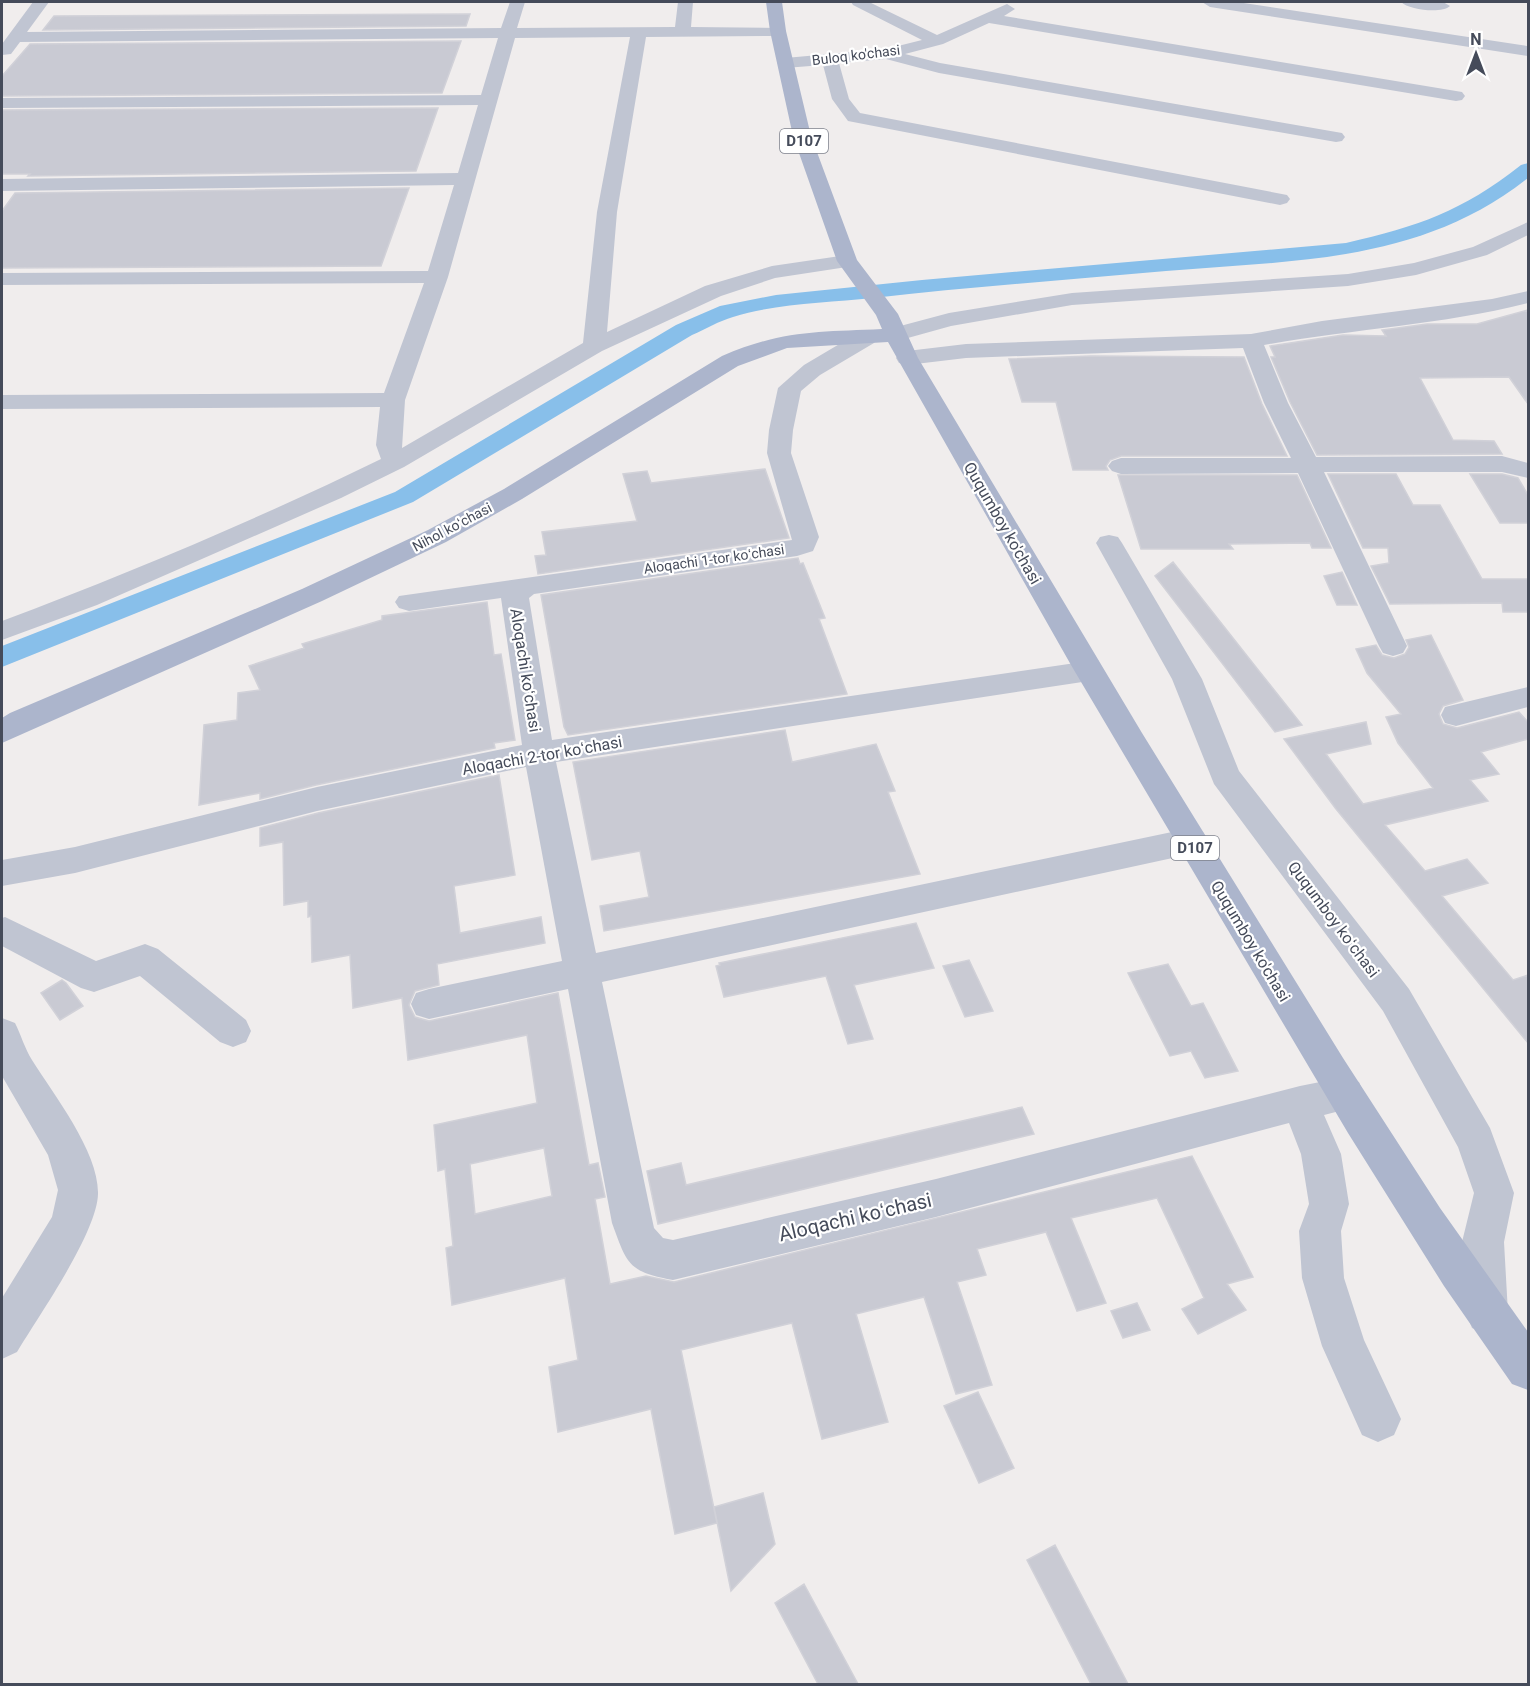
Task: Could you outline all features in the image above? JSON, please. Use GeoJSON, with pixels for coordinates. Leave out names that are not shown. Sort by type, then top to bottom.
{"type":"FeatureCollection","features":[{"type":"Feature","properties":{"kind":"main road","name":"D107"},"geometry":{"type":"LineString","coordinates":[[774,2],[778,30],[802,135],[851,267],[889,336]]}},
{"type":"Feature","properties":{"kind":"main road","name":"Ququmboy ko'chasi"},"geometry":{"type":"LineString","coordinates":[[889,336],[1089,672],[1345,1094],[1487,1313],[1528,1368]]}},
{"type":"Feature","properties":{"kind":"main road","name":"Nihol koʻchasi"},"geometry":{"type":"LineString","coordinates":[[2,732],[21,721],[312,595],[437,536],[513,494],[730,361],[762,347],[794,340],[889,336]]}},
{"type":"Feature","properties":{"kind":"street"},"geometry":{"type":"LineString","coordinates":[[2,55],[41,2]]}},
{"type":"Feature","properties":{"kind":"street"},"geometry":{"type":"LineString","coordinates":[[395,462],[388,445],[393,400],[437,277],[517,2]]}},
{"type":"Feature","properties":{"kind":"street"},"geometry":{"type":"LineString","coordinates":[[683,31],[685,2]]}},
{"type":"Feature","properties":{"kind":"street"},"geometry":{"type":"LineString","coordinates":[[858,2],[937,41]]}},
{"type":"Feature","properties":{"kind":"street","name":"Buloq ko'chasi"},"geometry":{"type":"LineString","coordinates":[[785,63],[886,54],[937,41],[1025,2]]}},
{"type":"Feature","properties":{"kind":"street"},"geometry":{"type":"LineString","coordinates":[[1210,2],[1527,51]]}},
{"type":"Feature","properties":{"kind":"street"},"geometry":{"type":"LineString","coordinates":[[1409,2],[1442,6]]}},
{"type":"Feature","properties":{"kind":"street"},"geometry":{"type":"LineString","coordinates":[[987,18],[1456,96]]}},
{"type":"Feature","properties":{"kind":"street"},"geometry":{"type":"LineString","coordinates":[[16,37],[778,30]]}},
{"type":"Feature","properties":{"kind":"street"},"geometry":{"type":"LineString","coordinates":[[594,346],[607,212],[639,32]]}},
{"type":"Feature","properties":{"kind":"street"},"geometry":{"type":"LineString","coordinates":[[886,54],[939,68],[1336,137]]}},
{"type":"Feature","properties":{"kind":"street"},"geometry":{"type":"LineString","coordinates":[[830,60],[840,98],[848,112],[854,117],[1280,199]]}},
{"type":"Feature","properties":{"kind":"street"},"geometry":{"type":"LineString","coordinates":[[2,103],[489,100]]}},
{"type":"Feature","properties":{"kind":"street"},"geometry":{"type":"LineString","coordinates":[[2,185],[465,179]]}},
{"type":"Feature","properties":{"kind":"street"},"geometry":{"type":"LineString","coordinates":[[889,336],[949,320],[1072,299],[1348,279],[1416,268],[1480,251],[1528,228]]}},
{"type":"Feature","properties":{"kind":"street"},"geometry":{"type":"LineString","coordinates":[[2,631],[87,599],[332,493],[395,462],[594,346],[713,291],[772,272],[851,267]]}},
{"type":"Feature","properties":{"kind":"street"},"geometry":{"type":"LineString","coordinates":[[2,279],[437,277]]}},
{"type":"Feature","properties":{"kind":"street"},"geometry":{"type":"LineString","coordinates":[[889,336],[966,351],[1251,341],[1322,328],[1492,306],[1528,297]]}},
{"type":"Feature","properties":{"kind":"street","name":"Aloqachi 1-tor koʻchasi"},"geometry":{"type":"LineString","coordinates":[[409,602],[786,550],[804,545],[806,537],[779,453],[781,430],[790,388],[813,370],[889,336]]}},
{"type":"Feature","properties":{"kind":"street"},"geometry":{"type":"LineString","coordinates":[[1251,341],[1276,403],[1392,646]]}},
{"type":"Feature","properties":{"kind":"street"},"geometry":{"type":"LineString","coordinates":[[2,402],[393,400]]}},
{"type":"Feature","properties":{"kind":"street"},"geometry":{"type":"LineString","coordinates":[[1120,466],[1502,464],[1528,470]]}},
{"type":"Feature","properties":{"kind":"street","name":"Ququmboy koʻchasi"},"geometry":{"type":"LineString","coordinates":[[1109,543],[1187,680],[1225,776],[1396,1000],[1476,1141],[1494,1193],[1483,1242],[1487,1313]]}},
{"type":"Feature","properties":{"kind":"street","name":"Aloqachi koʻchasi"},"geometry":{"type":"LineString","coordinates":[[526,585],[515,596],[515,604],[539,753],[632,1222],[639,1241],[651,1256],[673,1260],[924,1201],[1300,1103],[1345,1094]]}},
{"type":"Feature","properties":{"kind":"street","name":"Aloqachi 2-tor koʻchasi"},"geometry":{"type":"LineString","coordinates":[[2,873],[75,860],[316,799],[539,753],[1089,672]]}},
{"type":"Feature","properties":{"kind":"street"},"geometry":{"type":"LineString","coordinates":[[1456,715],[1523,704]]}},
{"type":"Feature","properties":{"kind":"street"},"geometry":{"type":"LineString","coordinates":[[429,1004],[1191,841]]}},
{"type":"Feature","properties":{"kind":"street"},"geometry":{"type":"LineString","coordinates":[[2,932],[5,931],[94,977],[145,959],[233,1031]]}},
{"type":"Feature","properties":{"kind":"street"},"geometry":{"type":"LineString","coordinates":[[2,1034],[17,1069],[40,1103],[72,1165],[78,1191],[74,1213],[67,1230],[2,1337]]}},
{"type":"Feature","properties":{"kind":"street"},"geometry":{"type":"LineString","coordinates":[[1300,1103],[1321,1154],[1329,1204],[1320,1231],[1323,1278],[1344,1346],[1378,1419]]}},
{"type":"Feature","properties":{"kind":"building"},"geometry":{"type":"Polygon","coordinates":[[[470,14],[466,26],[43,30],[54,16],[470,14]]]}},
{"type":"Feature","properties":{"kind":"building"},"geometry":{"type":"Polygon","coordinates":[[[461,41],[442,93],[2,96],[2,76],[30,44],[461,41]]]}},
{"type":"Feature","properties":{"kind":"building"},"geometry":{"type":"Polygon","coordinates":[[[438,108],[416,171],[28,176],[30,174],[2,174],[2,110],[438,108]]]}},
{"type":"Feature","properties":{"kind":"building"},"geometry":{"type":"Polygon","coordinates":[[[409,188],[381,266],[2,268],[2,211],[15,193],[409,188]]]}},
{"type":"Feature","properties":{"kind":"building"},"geometry":{"type":"Polygon","coordinates":[[[1528,310],[1528,404],[1509,377],[1420,378],[1453,440],[1494,441],[1502,454],[1317,455],[1290,402],[1271,357],[1275,357],[1270,346],[1343,335],[1386,336],[1382,330],[1427,324],[1477,324],[1528,310]]]}},
{"type":"Feature","properties":{"kind":"building"},"geometry":{"type":"Polygon","coordinates":[[[1091,356],[1244,357],[1262,404],[1287,456],[1121,456],[1110,460],[1106,466],[1108,470],[1073,470],[1056,402],[1022,402],[1009,359],[1091,356]]]}},
{"type":"Feature","properties":{"kind":"building"},"geometry":{"type":"Polygon","coordinates":[[[765,469],[789,538],[538,574],[535,556],[546,555],[542,532],[637,521],[623,474],[647,471],[651,483],[765,469]]]}},
{"type":"Feature","properties":{"kind":"building"},"geometry":{"type":"Polygon","coordinates":[[[1328,474],[1396,474],[1413,505],[1440,505],[1482,579],[1528,579],[1528,612],[1503,612],[1502,603],[1390,604],[1371,566],[1389,563],[1388,548],[1363,548],[1328,474]]]}},
{"type":"Feature","properties":{"kind":"building"},"geometry":{"type":"Polygon","coordinates":[[[1470,474],[1502,474],[1518,478],[1528,495],[1528,523],[1500,523],[1470,474]]]}},
{"type":"Feature","properties":{"kind":"building"},"geometry":{"type":"Polygon","coordinates":[[[1118,475],[1297,475],[1331,548],[1312,548],[1310,543],[1229,544],[1233,549],[1141,549],[1118,475]]]}},
{"type":"Feature","properties":{"kind":"building"},"geometry":{"type":"Polygon","coordinates":[[[798,558],[800,564],[803,563],[825,618],[819,619],[847,694],[568,735],[564,727],[541,595],[798,558]]]}},
{"type":"Feature","properties":{"kind":"building"},"geometry":{"type":"Polygon","coordinates":[[[1173,562],[1302,725],[1275,732],[1155,576],[1173,562]]]}},
{"type":"Feature","properties":{"kind":"building"},"geometry":{"type":"Polygon","coordinates":[[[1342,572],[1357,605],[1337,605],[1324,576],[1342,572]]]}},
{"type":"Feature","properties":{"kind":"building"},"geometry":{"type":"Polygon","coordinates":[[[487,602],[494,655],[501,654],[515,740],[494,743],[495,748],[316,785],[260,799],[260,793],[199,805],[204,725],[237,720],[238,693],[260,690],[249,666],[304,648],[302,644],[382,620],[382,616],[487,602]]]}},
{"type":"Feature","properties":{"kind":"building"},"geometry":{"type":"Polygon","coordinates":[[[1431,635],[1463,700],[1443,706],[1439,714],[1443,724],[1457,728],[1519,712],[1528,722],[1528,739],[1481,752],[1499,774],[1470,780],[1488,801],[1385,825],[1425,871],[1467,859],[1488,883],[1442,896],[1513,980],[1528,975],[1528,1043],[1336,809],[1284,739],[1366,722],[1371,744],[1326,754],[1363,804],[1433,788],[1398,743],[1386,717],[1401,714],[1367,673],[1356,649],[1376,645],[1382,655],[1394,658],[1405,654],[1409,647],[1406,640],[1431,635]]]}},
{"type":"Feature","properties":{"kind":"building"},"geometry":{"type":"Polygon","coordinates":[[[785,730],[792,762],[876,744],[895,791],[888,792],[920,874],[604,931],[600,906],[649,897],[640,851],[592,860],[573,762],[785,730]]]}},
{"type":"Feature","properties":{"kind":"building"},"geometry":{"type":"Polygon","coordinates":[[[499,775],[515,875],[454,886],[460,933],[541,917],[545,943],[437,964],[439,985],[415,991],[409,1005],[415,1017],[429,1021],[558,993],[589,1165],[598,1163],[605,1197],[595,1199],[610,1284],[646,1276],[674,1282],[1192,1156],[1253,1277],[1227,1284],[1246,1310],[1198,1334],[1182,1309],[1204,1298],[1157,1198],[1071,1218],[1106,1303],[1077,1311],[1046,1232],[977,1249],[986,1275],[957,1282],[992,1385],[956,1394],[924,1297],[856,1314],[888,1422],[822,1439],[792,1323],[681,1350],[717,1523],[675,1534],[651,1409],[558,1432],[549,1367],[578,1360],[565,1278],[452,1305],[446,1248],[453,1246],[445,1169],[438,1171],[434,1125],[537,1103],[527,1035],[408,1060],[402,998],[353,1008],[350,955],[312,962],[311,916],[308,917],[308,901],[284,905],[283,842],[260,846],[260,828],[318,813],[499,775]],[[544,1148],[470,1164],[475,1214],[552,1196],[544,1148]]]}},
{"type":"Feature","properties":{"kind":"building"},"geometry":{"type":"Polygon","coordinates":[[[916,923],[934,968],[854,985],[873,1039],[848,1044],[826,976],[724,997],[716,966],[720,965],[719,963],[916,923]]]}},
{"type":"Feature","properties":{"kind":"building"},"geometry":{"type":"Polygon","coordinates":[[[969,960],[993,1011],[965,1017],[943,966],[969,960]]]}},
{"type":"Feature","properties":{"kind":"building"},"geometry":{"type":"Polygon","coordinates":[[[1168,964],[1191,1006],[1203,1003],[1238,1071],[1205,1078],[1191,1051],[1170,1056],[1128,973],[1168,964]]]}},
{"type":"Feature","properties":{"kind":"building"},"geometry":{"type":"Polygon","coordinates":[[[62,980],[83,1006],[60,1020],[41,993],[62,980]]]}},
{"type":"Feature","properties":{"kind":"building"},"geometry":{"type":"Polygon","coordinates":[[[1022,1107],[1034,1134],[658,1224],[647,1171],[681,1163],[686,1185],[1022,1107]]]}},
{"type":"Feature","properties":{"kind":"building"},"geometry":{"type":"Polygon","coordinates":[[[1137,1303],[1150,1330],[1123,1338],[1111,1311],[1137,1303]]]}},
{"type":"Feature","properties":{"kind":"building"},"geometry":{"type":"Polygon","coordinates":[[[978,1392],[1014,1468],[979,1483],[944,1406],[978,1392]]]}},
{"type":"Feature","properties":{"kind":"building"},"geometry":{"type":"Polygon","coordinates":[[[763,1493],[775,1544],[731,1591],[714,1507],[763,1493]]]}},
{"type":"Feature","properties":{"kind":"building"},"geometry":{"type":"Polygon","coordinates":[[[1055,1545],[1128,1684],[1091,1684],[1027,1560],[1055,1545]]]}},
{"type":"Feature","properties":{"kind":"building"},"geometry":{"type":"Polygon","coordinates":[[[804,1584],[858,1684],[818,1684],[775,1603],[804,1584]]]}},
{"type":"Feature","properties":{"kind":"waterway"},"geometry":{"type":"LineString","coordinates":[[2,657],[404,497],[684,330],[728,311],[776,302],[922,286],[1346,249],[1409,234],[1445,221],[1488,198],[1528,169]]}}]}
